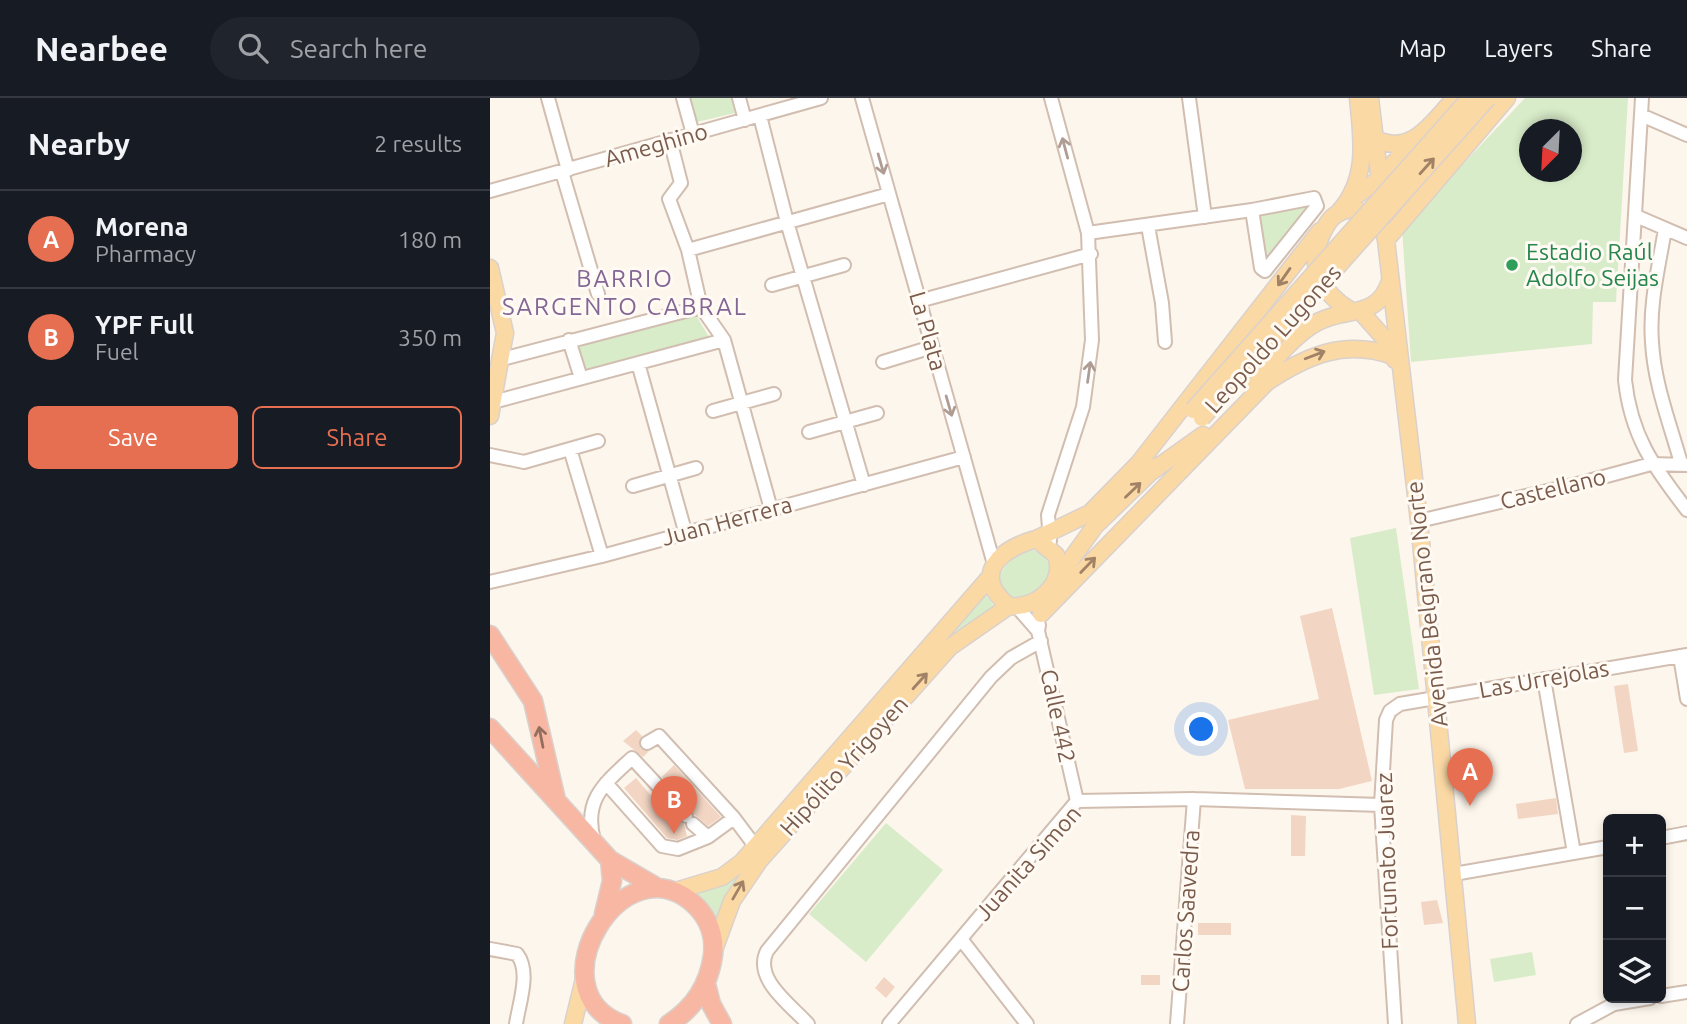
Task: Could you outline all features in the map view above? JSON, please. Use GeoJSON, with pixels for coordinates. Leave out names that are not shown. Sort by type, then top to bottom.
{"type":"FeatureCollection","features":[{"type":"Feature","properties":{"kind":"highway"},"geometry":{"type":"LineString","coordinates":[[490,635],[533,701],[557,803]]}},
{"type":"Feature","properties":{"kind":"highway"},"geometry":{"type":"LineString","coordinates":[[490,728],[610,860],[701,911],[712,934],[713,953],[706,984],[690,1008],[668,1024]]}},
{"type":"Feature","properties":{"kind":"highway"},"geometry":{"type":"LineString","coordinates":[[610,860],[611,889],[601,922],[589,948],[584,979],[598,1009],[622,1024]]}},
{"type":"Feature","properties":{"kind":"highway"},"geometry":{"type":"LineString","coordinates":[[601,922],[623,898],[665,890]]}},
{"type":"Feature","properties":{"kind":"highway"},"geometry":{"type":"LineString","coordinates":[[706,984],[711,1004],[722,1024]]}},
{"type":"Feature","properties":{"kind":"main road"},"geometry":{"type":"LineString","coordinates":[[1343,208],[1357,183],[1363,158],[1358,98]]}},
{"type":"Feature","properties":{"kind":"main road"},"geometry":{"type":"LineString","coordinates":[[1151,472],[1213,426],[1313,324],[1380,302],[1390,281],[1370,98]]}},
{"type":"Feature","properties":{"kind":"main road"},"geometry":{"type":"LineString","coordinates":[[1135,468],[1261,310],[1309,242],[1343,208],[1380,178],[1455,98]]}},
{"type":"Feature","properties":{"kind":"main road","name":"Leopoldo Lugones"},"geometry":{"type":"LineString","coordinates":[[1054,584],[1095,526],[1151,472],[1470,98]]}},
{"type":"Feature","properties":{"kind":"main road","name":"Leopoldo Lugones"},"geometry":{"type":"LineString","coordinates":[[1042,536],[1090,513],[1135,468],[1198,414],[1488,98]]}},
{"type":"Feature","properties":{"kind":"main road"},"geometry":{"type":"LineString","coordinates":[[1385,234],[1507,98]]}},
{"type":"Feature","properties":{"kind":"main road"},"geometry":{"type":"LineString","coordinates":[[1376,139],[1397,145],[1415,140]]}},
{"type":"Feature","properties":{"kind":"main road"},"geometry":{"type":"LineString","coordinates":[[1343,208],[1368,214],[1385,234]]}},
{"type":"Feature","properties":{"kind":"main road"},"geometry":{"type":"LineString","coordinates":[[1326,224],[1316,257],[1320,280],[1334,300],[1355,311]]}},
{"type":"Feature","properties":{"kind":"main road"},"geometry":{"type":"LineString","coordinates":[[490,268],[496,321],[505,333],[492,409]]}},
{"type":"Feature","properties":{"kind":"main road","name":"Avenida Belgrano Norte"},"geometry":{"type":"LineString","coordinates":[[1390,281],[1419,521],[1467,1024]]}},
{"type":"Feature","properties":{"kind":"main road","name":"Avenida Belgrano Norte"},"geometry":{"type":"LineString","coordinates":[[1355,311],[1384,338],[1394,356],[1405,393]]}},
{"type":"Feature","properties":{"kind":"main road"},"geometry":{"type":"LineString","coordinates":[[1041,614],[1257,391],[1291,366],[1325,351],[1358,348],[1394,356]]}},
{"type":"Feature","properties":{"kind":"main road"},"geometry":{"type":"LineString","coordinates":[[1257,391],[1279,357]]}},
{"type":"Feature","properties":{"kind":"main road"},"geometry":{"type":"LineString","coordinates":[[1042,536],[1058,561],[1054,584],[1036,601],[1013,607],[999,598],[992,571],[1017,544],[1042,536]]}},
{"type":"Feature","properties":{"kind":"main road","name":"Hipólito Yrigoyen"},"geometry":{"type":"LineString","coordinates":[[665,890],[722,877],[755,846],[992,571]]}},
{"type":"Feature","properties":{"kind":"main road","name":"Hipólito Yrigoyen"},"geometry":{"type":"LineString","coordinates":[[713,953],[732,901],[759,861],[950,647],[1013,607]]}},
{"type":"Feature","properties":{"kind":"main road"},"geometry":{"type":"LineString","coordinates":[[573,1024],[584,979]]}},
{"type":"Feature","properties":{"kind":"street"},"geometry":{"type":"LineString","coordinates":[[548,98],[598,294]]}},
{"type":"Feature","properties":{"kind":"street"},"geometry":{"type":"LineString","coordinates":[[684,98],[693,134]]}},
{"type":"Feature","properties":{"kind":"street"},"geometry":{"type":"LineString","coordinates":[[739,98],[745,120]]}},
{"type":"Feature","properties":{"kind":"street","name":"Ameghino"},"geometry":{"type":"LineString","coordinates":[[490,191],[821,98]]}},
{"type":"Feature","properties":{"kind":"street","name":"La Plata"},"geometry":{"type":"LineString","coordinates":[[862,98],[964,457],[992,571]]}},
{"type":"Feature","properties":{"kind":"street"},"geometry":{"type":"LineString","coordinates":[[1042,536],[1075,438],[1089,369],[1091,254],[1088,233],[1051,98]]}},
{"type":"Feature","properties":{"kind":"street"},"geometry":{"type":"LineString","coordinates":[[1189,98],[1205,217]]}},
{"type":"Feature","properties":{"kind":"street"},"geometry":{"type":"LineString","coordinates":[[1642,98],[1625,380],[1628,405],[1651,464],[1687,510]]}},
{"type":"Feature","properties":{"kind":"street"},"geometry":{"type":"LineString","coordinates":[[1641,115],[1687,135]]}},
{"type":"Feature","properties":{"kind":"street"},"geometry":{"type":"LineString","coordinates":[[760,116],[787,222],[864,485]]}},
{"type":"Feature","properties":{"kind":"street"},"geometry":{"type":"LineString","coordinates":[[670,140],[681,183],[669,199],[688,250],[701,307],[724,340],[771,509]]}},
{"type":"Feature","properties":{"kind":"street"},"geometry":{"type":"LineString","coordinates":[[688,250],[889,194]]}},
{"type":"Feature","properties":{"kind":"street"},"geometry":{"type":"LineString","coordinates":[[1088,233],[1252,210],[1314,198],[1317,201],[1317,206],[1265,271],[1261,268],[1252,210]]}},
{"type":"Feature","properties":{"kind":"street"},"geometry":{"type":"LineString","coordinates":[[1636,216],[1687,238]]}},
{"type":"Feature","properties":{"kind":"street"},"geometry":{"type":"LineString","coordinates":[[1148,226],[1162,303],[1165,342]]}},
{"type":"Feature","properties":{"kind":"street"},"geometry":{"type":"LineString","coordinates":[[1665,229],[1651,314],[1651,341],[1654,365],[1684,464]]}},
{"type":"Feature","properties":{"kind":"street"},"geometry":{"type":"LineString","coordinates":[[919,302],[1091,254]]}},
{"type":"Feature","properties":{"kind":"street"},"geometry":{"type":"LineString","coordinates":[[772,285],[844,265]]}},
{"type":"Feature","properties":{"kind":"street"},"geometry":{"type":"LineString","coordinates":[[502,359],[701,307]]}},
{"type":"Feature","properties":{"kind":"street"},"geometry":{"type":"LineString","coordinates":[[569,340],[581,378]]}},
{"type":"Feature","properties":{"kind":"street"},"geometry":{"type":"LineString","coordinates":[[492,409],[581,378],[724,340]]}},
{"type":"Feature","properties":{"kind":"street"},"geometry":{"type":"LineString","coordinates":[[883,362],[932,347]]}},
{"type":"Feature","properties":{"kind":"street"},"geometry":{"type":"LineString","coordinates":[[638,363],[685,531]]}},
{"type":"Feature","properties":{"kind":"street"},"geometry":{"type":"LineString","coordinates":[[713,411],[774,394]]}},
{"type":"Feature","properties":{"kind":"street"},"geometry":{"type":"LineString","coordinates":[[809,432],[877,413]]}},
{"type":"Feature","properties":{"kind":"street"},"geometry":{"type":"LineString","coordinates":[[490,455],[517,463],[598,441]]}},
{"type":"Feature","properties":{"kind":"street"},"geometry":{"type":"LineString","coordinates":[[570,449],[602,556]]}},
{"type":"Feature","properties":{"kind":"street","name":"Juan Herrera"},"geometry":{"type":"LineString","coordinates":[[490,582],[602,556],[685,531],[964,457]]}},
{"type":"Feature","properties":{"kind":"street","name":"Castellano"},"geometry":{"type":"LineString","coordinates":[[1419,521],[1581,484],[1651,464],[1684,464]]}},
{"type":"Feature","properties":{"kind":"street"},"geometry":{"type":"LineString","coordinates":[[633,486],[696,468]]}},
{"type":"Feature","properties":{"kind":"street","name":"Calle 442"},"geometry":{"type":"LineString","coordinates":[[1054,584],[1041,614],[1040,636],[1077,801]]}},
{"type":"Feature","properties":{"kind":"street","name":"Calle 442"},"geometry":{"type":"LineString","coordinates":[[1013,607],[1040,636]]}},
{"type":"Feature","properties":{"kind":"street"},"geometry":{"type":"LineString","coordinates":[[808,1024],[766,978],[763,966],[767,951],[990,677],[1040,636]]}},
{"type":"Feature","properties":{"kind":"street"},"geometry":{"type":"LineString","coordinates":[[1684,655],[1687,699]]}},
{"type":"Feature","properties":{"kind":"street","name":"Las Urrejolas"},"geometry":{"type":"LineString","coordinates":[[1400,704],[1684,655]]}},
{"type":"Feature","properties":{"kind":"street"},"geometry":{"type":"LineString","coordinates":[[1544,679],[1574,853]]}},
{"type":"Feature","properties":{"kind":"street","name":"Fortunato Juarez"},"geometry":{"type":"LineString","coordinates":[[1395,1024],[1381,806],[1386,720],[1390,711],[1400,704]]}},
{"type":"Feature","properties":{"kind":"street"},"geometry":{"type":"LineString","coordinates":[[647,743],[659,736],[734,818],[755,846]]}},
{"type":"Feature","properties":{"kind":"street"},"geometry":{"type":"LineString","coordinates":[[596,845],[589,823],[590,811],[606,783],[634,756],[708,837]]}},
{"type":"Feature","properties":{"kind":"street"},"geometry":{"type":"LineString","coordinates":[[606,783],[662,846],[678,849],[708,837],[734,818]]}},
{"type":"Feature","properties":{"kind":"street","name":"Juanita Simon"},"geometry":{"type":"LineString","coordinates":[[889,1024],[1077,801],[1194,799],[1381,806]]}},
{"type":"Feature","properties":{"kind":"street","name":"Carlos Saavedra"},"geometry":{"type":"LineString","coordinates":[[1177,1024],[1194,799]]}},
{"type":"Feature","properties":{"kind":"street"},"geometry":{"type":"LineString","coordinates":[[1666,837],[1687,833]]}},
{"type":"Feature","properties":{"kind":"street"},"geometry":{"type":"LineString","coordinates":[[1454,874],[1603,848]]}},
{"type":"Feature","properties":{"kind":"street"},"geometry":{"type":"LineString","coordinates":[[961,939],[1027,1024]]}},
{"type":"Feature","properties":{"kind":"street"},"geometry":{"type":"LineString","coordinates":[[490,949],[517,954],[523,961],[525,971],[516,1024]]}},
{"type":"Feature","properties":{"kind":"street"},"geometry":{"type":"LineString","coordinates":[[1666,995],[1687,992]]}},
{"type":"Feature","properties":{"kind":"street"},"geometry":{"type":"LineString","coordinates":[[1577,1024],[1595,1020],[1601,1009],[1620,1003]]}},
{"type":"Feature","properties":{"kind":"green space"},"geometry":{"type":"Polygon","coordinates":[[[691,98],[731,98],[735,113],[697,122],[691,98]]]}},
{"type":"Feature","properties":{"kind":"green space","name":"Estadio Raúl Adolfo Seijas"},"geometry":{"type":"Polygon","coordinates":[[[1525,98],[1628,98],[1616,302],[1593,302],[1592,344],[1411,362],[1402,229],[1525,98]]]}},
{"type":"Feature","properties":{"kind":"green space"},"geometry":{"type":"Polygon","coordinates":[[[1311,204],[1268,263],[1264,261],[1258,216],[1311,204]]]}},
{"type":"Feature","properties":{"kind":"green space"},"geometry":{"type":"Polygon","coordinates":[[[694,312],[711,340],[586,374],[577,344],[694,312]]]}},
{"type":"Feature","properties":{"kind":"green space"},"geometry":{"type":"Polygon","coordinates":[[[1396,528],[1419,689],[1374,695],[1350,538],[1396,528]]]}},
{"type":"Feature","properties":{"kind":"green space"},"geometry":{"type":"Polygon","coordinates":[[[1027,548],[1047,555],[1049,571],[1037,591],[1015,599],[1004,593],[998,580],[1006,565],[1027,548]]]}},
{"type":"Feature","properties":{"kind":"green space"},"geometry":{"type":"Polygon","coordinates":[[[986,595],[994,606],[944,642],[986,595]]]}},
{"type":"Feature","properties":{"kind":"green space"},"geometry":{"type":"Polygon","coordinates":[[[886,823],[943,870],[866,962],[809,914],[886,823]]]}},
{"type":"Feature","properties":{"kind":"green space"},"geometry":{"type":"Polygon","coordinates":[[[739,875],[715,921],[692,896],[739,875]]]}},
{"type":"Feature","properties":{"kind":"green space"},"geometry":{"type":"Polygon","coordinates":[[[1532,952],[1536,975],[1494,982],[1490,959],[1532,952]]]}},
{"type":"Feature","properties":{"kind":"building"},"geometry":{"type":"Polygon","coordinates":[[[1332,608],[1372,781],[1339,789],[1245,789],[1228,720],[1319,699],[1300,616],[1332,608]]]}},
{"type":"Feature","properties":{"kind":"building"},"geometry":{"type":"Polygon","coordinates":[[[1628,684],[1638,751],[1624,753],[1614,686],[1628,684]]]}},
{"type":"Feature","properties":{"kind":"building"},"geometry":{"type":"Polygon","coordinates":[[[636,730],[642,736],[640,748],[649,751],[643,757],[623,741],[636,730]]]}},
{"type":"Feature","properties":{"kind":"building"},"geometry":{"type":"Polygon","coordinates":[[[674,765],[721,817],[708,826],[695,815],[662,777],[674,765]]]}},
{"type":"Feature","properties":{"kind":"building"},"geometry":{"type":"Polygon","coordinates":[[[636,778],[676,825],[680,822],[684,824],[687,836],[677,840],[667,838],[624,788],[636,778]]]}},
{"type":"Feature","properties":{"kind":"building"},"geometry":{"type":"Polygon","coordinates":[[[1556,798],[1558,814],[1518,819],[1516,804],[1556,798]]]}},
{"type":"Feature","properties":{"kind":"building"},"geometry":{"type":"Polygon","coordinates":[[[1291,815],[1306,816],[1305,856],[1291,856],[1291,815]]]}},
{"type":"Feature","properties":{"kind":"building"},"geometry":{"type":"Polygon","coordinates":[[[1437,900],[1443,923],[1424,925],[1421,902],[1437,900]]]}},
{"type":"Feature","properties":{"kind":"building"},"geometry":{"type":"Polygon","coordinates":[[[1198,923],[1231,923],[1231,935],[1198,935],[1198,923]]]}},
{"type":"Feature","properties":{"kind":"building"},"geometry":{"type":"Polygon","coordinates":[[[1141,975],[1160,975],[1160,985],[1141,985],[1141,975]]]}},
{"type":"Feature","properties":{"kind":"building"},"geometry":{"type":"Polygon","coordinates":[[[884,977],[895,987],[886,998],[875,988],[884,977]]]}},
{"type":"Feature","properties":{"kind":"place","name":"Estadio Raúl Adolfo Seijas"},"geometry":{"type":"Point","coordinates":[1512,265]}},
{"type":"Feature","properties":{"kind":"place","name":"Morena"},"geometry":{"type":"Point","coordinates":[1470,806]}},
{"type":"Feature","properties":{"kind":"place","name":"YPF Full"},"geometry":{"type":"Point","coordinates":[674,834]}},
{"type":"Feature","properties":{"kind":"district","name":"BARRIO SARGENTO CABRAL"},"geometry":{"type":"Point","coordinates":[625,293]}}]}
